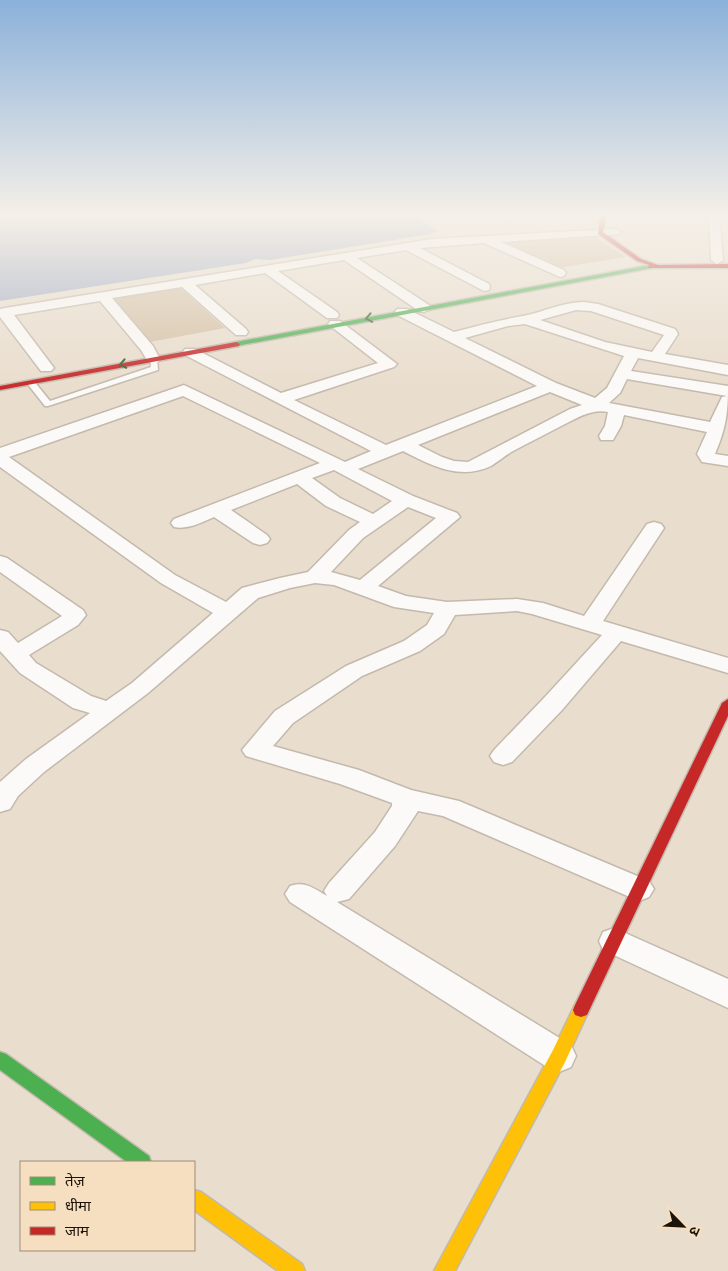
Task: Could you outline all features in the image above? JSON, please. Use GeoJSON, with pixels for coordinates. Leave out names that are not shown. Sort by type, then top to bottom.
{"type":"FeatureCollection","features":[{"type":"Feature","properties":{"kind":"street"},"geometry":{"type":"LineString","coordinates":[[46,368],[3,312],[241,273]]}},
{"type":"Feature","properties":{"kind":"street"},"geometry":{"type":"LineString","coordinates":[[273,273],[334,319],[389,364],[280,399]]}},
{"type":"Feature","properties":{"kind":"street"},"geometry":{"type":"LineString","coordinates":[[372,273],[424,308]]}},
{"type":"Feature","properties":{"kind":"street"},"geometry":{"type":"LineString","coordinates":[[460,273],[484,286]]}},
{"type":"Feature","properties":{"kind":"street"},"geometry":{"type":"LineString","coordinates":[[0,376],[150,354],[190,352],[413,300],[558,273]]}},
{"type":"Feature","properties":{"kind":"street"},"geometry":{"type":"LineString","coordinates":[[0,388],[241,332],[402,312],[597,273]]}},
{"type":"Feature","properties":{"kind":"street"},"geometry":{"type":"LineString","coordinates":[[184,283],[241,332]]}},
{"type":"Feature","properties":{"kind":"street"},"geometry":{"type":"LineString","coordinates":[[103,296],[150,354]]}},
{"type":"Feature","properties":{"kind":"street"},"geometry":{"type":"LineString","coordinates":[[454,337],[580,305],[593,307],[670,332],[671,334],[656,358]]}},
{"type":"Feature","properties":{"kind":"street"},"geometry":{"type":"LineString","coordinates":[[402,312],[550,386],[597,405],[716,428]]}},
{"type":"Feature","properties":{"kind":"street"},"geometry":{"type":"LineString","coordinates":[[526,320],[600,345],[656,358],[728,370]]}},
{"type":"Feature","properties":{"kind":"street"},"geometry":{"type":"LineString","coordinates":[[190,352],[386,452]]}},
{"type":"Feature","properties":{"kind":"street"},"geometry":{"type":"LineString","coordinates":[[405,445],[436,461],[452,466],[470,468],[576,412],[597,405],[614,390],[633,353]]}},
{"type":"Feature","properties":{"kind":"street"},"geometry":{"type":"LineString","coordinates":[[623,374],[728,391]]}},
{"type":"Feature","properties":{"kind":"street"},"geometry":{"type":"LineString","coordinates":[[181,524],[299,477],[405,445],[550,386]]}},
{"type":"Feature","properties":{"kind":"street"},"geometry":{"type":"LineString","coordinates":[[0,454],[184,390],[340,466],[372,484],[450,517],[363,588]]}},
{"type":"Feature","properties":{"kind":"street"},"geometry":{"type":"LineString","coordinates":[[728,400],[706,454],[708,458],[728,461]]}},
{"type":"Feature","properties":{"kind":"street"},"geometry":{"type":"LineString","coordinates":[[607,436],[613,426],[617,410]]}},
{"type":"Feature","properties":{"kind":"street"},"geometry":{"type":"LineString","coordinates":[[0,459],[168,579],[227,612]]}},
{"type":"Feature","properties":{"kind":"street"},"geometry":{"type":"LineString","coordinates":[[299,477],[333,502],[375,522]]}},
{"type":"Feature","properties":{"kind":"street"},"geometry":{"type":"LineString","coordinates":[[333,502],[372,484]]}},
{"type":"Feature","properties":{"kind":"street"},"geometry":{"type":"LineString","coordinates":[[315,577],[356,534],[406,500]]}},
{"type":"Feature","properties":{"kind":"street"},"geometry":{"type":"LineString","coordinates":[[216,509],[260,539]]}},
{"type":"Feature","properties":{"kind":"street"},"geometry":{"type":"LineString","coordinates":[[590,624],[654,528]]}},
{"type":"Feature","properties":{"kind":"street"},"geometry":{"type":"LineString","coordinates":[[0,562],[75,615],[70,620],[8,646],[28,668],[82,702],[109,711]]}},
{"type":"Feature","properties":{"kind":"street"},"geometry":{"type":"LineString","coordinates":[[0,802],[6,792],[29,772],[140,688],[250,593],[287,582],[315,577],[337,579],[402,602],[447,609],[517,605],[535,608],[728,666]]}},
{"type":"Feature","properties":{"kind":"street"},"geometry":{"type":"LineString","coordinates":[[447,609],[436,629],[412,646],[354,671],[284,717],[255,750],[376,784],[405,798],[449,808],[639,889]]}},
{"type":"Feature","properties":{"kind":"street"},"geometry":{"type":"LineString","coordinates":[[502,756],[553,704],[617,632]]}},
{"type":"Feature","properties":{"kind":"street"},"geometry":{"type":"LineString","coordinates":[[444,1271],[559,1056],[728,703]]}},
{"type":"Feature","properties":{"kind":"street"},"geometry":{"type":"LineString","coordinates":[[339,891],[385,840],[406,807],[405,798]]}},
{"type":"Feature","properties":{"kind":"street"},"geometry":{"type":"LineString","coordinates":[[300,894],[559,1056]]}},
{"type":"Feature","properties":{"kind":"street"},"geometry":{"type":"LineString","coordinates":[[614,941],[728,994]]}},
{"type":"Feature","properties":{"kind":"street"},"geometry":{"type":"LineString","coordinates":[[0,1060],[141,1161]]}},
{"type":"Feature","properties":{"kind":"street"},"geometry":{"type":"LineString","coordinates":[[195,1200],[295,1271]]}},
{"type":"Feature","properties":{"kind":"lane"},"geometry":{"type":"LineString","coordinates":[[30,382],[48,404],[155,368],[150,354]]}},
{"type":"Feature","properties":{"kind":"shaded area"},"geometry":{"type":"Polygon","coordinates":[[[181,288],[225,328],[150,342],[112,299],[181,288]]]}},
{"type":"Feature","properties":{"kind":"water"},"geometry":{"type":"Polygon","coordinates":[[[0,273],[179,273],[0,301],[0,273]]]}},
{"type":"Feature","properties":{"kind":"traffic: fast"},"geometry":{"type":"LineString","coordinates":[[236,344],[616,273]]}},
{"type":"Feature","properties":{"kind":"traffic: fast"},"geometry":{"type":"LineString","coordinates":[[0,1060],[141,1161]]}},
{"type":"Feature","properties":{"kind":"traffic: slow"},"geometry":{"type":"LineString","coordinates":[[444,1271],[559,1056],[581,1010]]}},
{"type":"Feature","properties":{"kind":"traffic: slow"},"geometry":{"type":"LineString","coordinates":[[195,1200],[295,1271]]}},
{"type":"Feature","properties":{"kind":"traffic: jam"},"geometry":{"type":"LineString","coordinates":[[0,388],[236,344]]}},
{"type":"Feature","properties":{"kind":"traffic: jam"},"geometry":{"type":"LineString","coordinates":[[581,1010],[728,703]]}}]}
